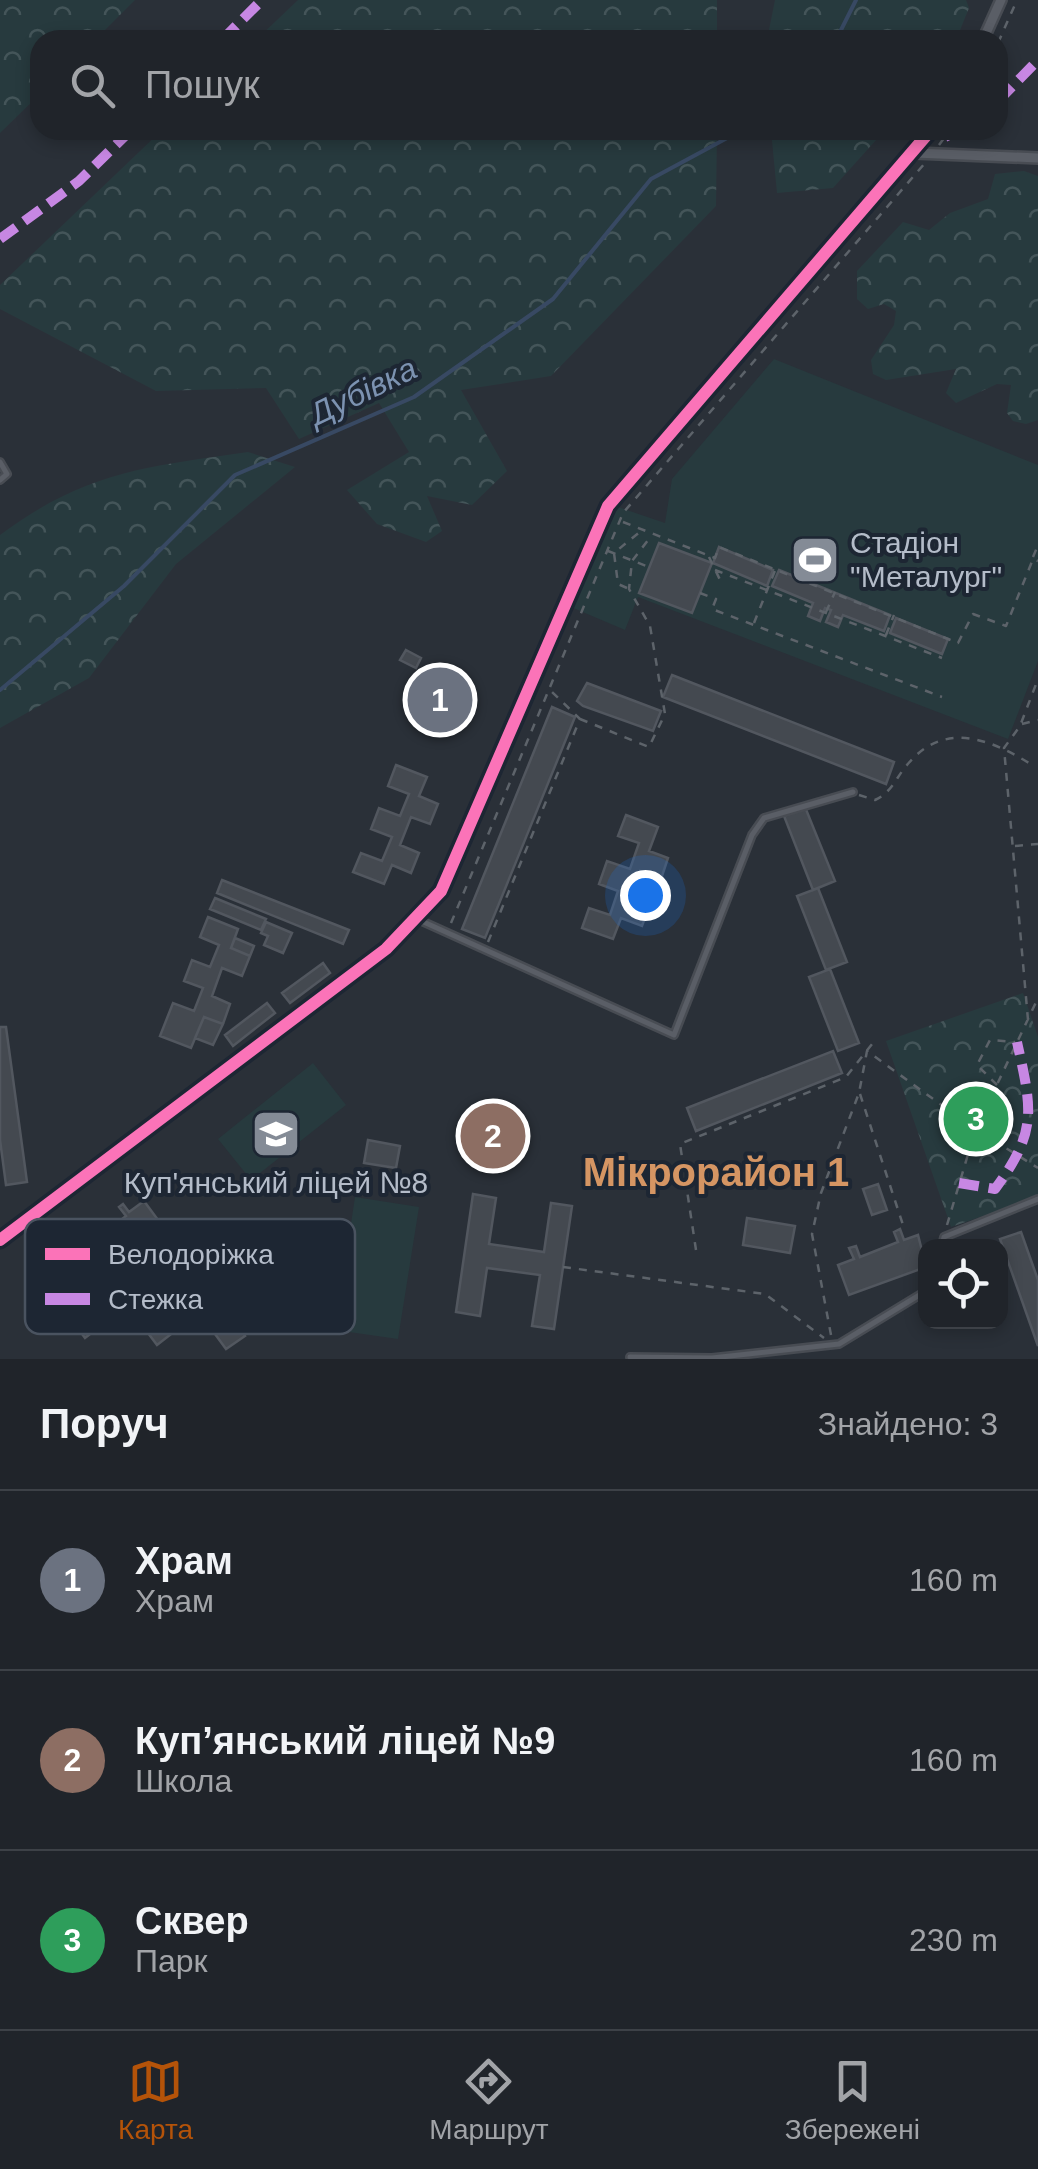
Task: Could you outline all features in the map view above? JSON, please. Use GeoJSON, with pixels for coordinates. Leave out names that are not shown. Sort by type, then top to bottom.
{"type":"FeatureCollection","features":[{"type":"Feature","properties":{"kind":"street"},"geometry":{"type":"LineString","coordinates":[[988,30],[1001,0]]}},
{"type":"Feature","properties":{"kind":"street"},"geometry":{"type":"LineString","coordinates":[[28,1219],[386,950],[417,918],[440,890],[608,506],[925,140]]}},
{"type":"Feature","properties":{"kind":"street"},"geometry":{"type":"LineString","coordinates":[[916,154],[1038,158]]}},
{"type":"Feature","properties":{"kind":"street"},"geometry":{"type":"LineString","coordinates":[[0,1240],[25,1221]]}},
{"type":"Feature","properties":{"kind":"lane"},"geometry":{"type":"LineString","coordinates":[[0,462],[7,474],[0,480]]}},
{"type":"Feature","properties":{"kind":"lane"},"geometry":{"type":"LineString","coordinates":[[417,918],[674,1035],[752,835],[764,818],[853,792]]}},
{"type":"Feature","properties":{"kind":"lane"},"geometry":{"type":"LineString","coordinates":[[944,1237],[1038,1199]]}},
{"type":"Feature","properties":{"kind":"lane"},"geometry":{"type":"LineString","coordinates":[[631,1359],[712,1358],[833,1344],[918,1296]]}},
{"type":"Feature","properties":{"kind":"path"},"geometry":{"type":"LineString","coordinates":[[1004,30],[1017,0]]}},
{"type":"Feature","properties":{"kind":"path"},"geometry":{"type":"LineString","coordinates":[[447,932],[620,521],[943,140]]}},
{"type":"Feature","properties":{"kind":"path"},"geometry":{"type":"LineString","coordinates":[[620,521],[715,558],[719,548],[958,642],[973,614],[1006,626],[1038,545]]}},
{"type":"Feature","properties":{"kind":"path"},"geometry":{"type":"LineString","coordinates":[[614,553],[642,530]]}},
{"type":"Feature","properties":{"kind":"path"},"geometry":{"type":"LineString","coordinates":[[549,690],[580,719],[649,748],[665,714],[650,626],[629,589],[632,560],[652,534]]}},
{"type":"Feature","properties":{"kind":"path"},"geometry":{"type":"LineString","coordinates":[[607,550],[649,567]]}},
{"type":"Feature","properties":{"kind":"path"},"geometry":{"type":"LineString","coordinates":[[614,553],[618,584],[629,589]]}},
{"type":"Feature","properties":{"kind":"path"},"geometry":{"type":"LineString","coordinates":[[708,556],[722,584]]}},
{"type":"Feature","properties":{"kind":"path"},"geometry":{"type":"LineString","coordinates":[[716,570],[942,658]]}},
{"type":"Feature","properties":{"kind":"path"},"geometry":{"type":"LineString","coordinates":[[753,625],[775,570]]}},
{"type":"Feature","properties":{"kind":"path"},"geometry":{"type":"LineString","coordinates":[[826,614],[834,592]]}},
{"type":"Feature","properties":{"kind":"path"},"geometry":{"type":"LineString","coordinates":[[700,593],[716,599],[712,609],[942,697]]}},
{"type":"Feature","properties":{"kind":"path"},"geometry":{"type":"LineString","coordinates":[[886,636],[894,616]]}},
{"type":"Feature","properties":{"kind":"path"},"geometry":{"type":"LineString","coordinates":[[1028,1020],[1004,748],[1021,724],[1038,680]]}},
{"type":"Feature","properties":{"kind":"path"},"geometry":{"type":"LineString","coordinates":[[485,950],[580,719]]}},
{"type":"Feature","properties":{"kind":"path"},"geometry":{"type":"LineString","coordinates":[[1021,724],[1038,720]]}},
{"type":"Feature","properties":{"kind":"path"},"geometry":{"type":"LineString","coordinates":[[853,792],[876,800],[888,794],[908,762],[941,738],[980,737],[1030,763]]}},
{"type":"Feature","properties":{"kind":"path"},"geometry":{"type":"LineString","coordinates":[[1012,846],[1038,844]]}},
{"type":"Feature","properties":{"kind":"path"},"geometry":{"type":"LineString","coordinates":[[984,1112],[1038,998]]}},
{"type":"Feature","properties":{"kind":"path"},"geometry":{"type":"LineString","coordinates":[[696,1250],[680,1144],[846,1077],[876,1039]]}},
{"type":"Feature","properties":{"kind":"path"},"geometry":{"type":"LineString","coordinates":[[997,1085],[977,1064],[990,1040],[1017,1042]]}},
{"type":"Feature","properties":{"kind":"path"},"geometry":{"type":"LineString","coordinates":[[833,1344],[812,1234],[822,1193],[859,1093],[867,1051]]}},
{"type":"Feature","properties":{"kind":"path"},"geometry":{"type":"LineString","coordinates":[[867,1051],[958,1117]]}},
{"type":"Feature","properties":{"kind":"path"},"geometry":{"type":"LineString","coordinates":[[859,1093],[904,1228]]}},
{"type":"Feature","properties":{"kind":"path"},"geometry":{"type":"LineString","coordinates":[[969,1110],[984,1112],[992,1120],[992,1139],[982,1148],[969,1149],[955,1136],[958,1117],[969,1110]]}},
{"type":"Feature","properties":{"kind":"path"},"geometry":{"type":"LineString","coordinates":[[992,1139],[1038,1168]]}},
{"type":"Feature","properties":{"kind":"path"},"geometry":{"type":"LineString","coordinates":[[944,1237],[969,1149]]}},
{"type":"Feature","properties":{"kind":"path"},"geometry":{"type":"LineString","coordinates":[[563,1268],[765,1294],[833,1344]]}},
{"type":"Feature","properties":{"kind":"green space"},"geometry":{"type":"Polygon","coordinates":[[[0,0],[135,0],[105,30],[30,30],[30,104],[0,133],[0,0]]]}},
{"type":"Feature","properties":{"kind":"green space"},"geometry":{"type":"Polygon","coordinates":[[[298,0],[717,0],[717,30],[266,30],[298,0]]]}},
{"type":"Feature","properties":{"kind":"green space"},"geometry":{"type":"Polygon","coordinates":[[[775,0],[966,0],[969,8],[960,30],[769,30],[775,0]]]}},
{"type":"Feature","properties":{"kind":"green space"},"geometry":{"type":"Polygon","coordinates":[[[152,140],[717,140],[716,206],[551,376],[461,390],[507,471],[472,505],[427,496],[442,531],[426,542],[377,524],[347,490],[409,452],[379,403],[299,439],[266,388],[156,391],[0,309],[0,285],[152,140]]]}},
{"type":"Feature","properties":{"kind":"green space"},"geometry":{"type":"Polygon","coordinates":[[[772,140],[876,140],[833,188],[777,193],[772,140]]]}},
{"type":"Feature","properties":{"kind":"green space"},"geometry":{"type":"Polygon","coordinates":[[[1024,171],[1038,176],[1038,420],[1026,424],[1013,421],[1007,413],[1011,385],[997,384],[956,403],[946,393],[956,369],[886,380],[873,374],[871,360],[894,325],[896,311],[884,304],[868,309],[857,299],[857,271],[903,222],[929,230],[950,213],[988,199],[995,174],[1024,171]]]}},
{"type":"Feature","properties":{"kind":"green space","name":"Стадіон \"Металург\""},"geometry":{"type":"Polygon","coordinates":[[[774,359],[1038,465],[1038,661],[1008,739],[638,597],[625,630],[571,607],[618,507],[665,523],[672,479],[774,359]]]}},
{"type":"Feature","properties":{"kind":"green space"},"geometry":{"type":"Polygon","coordinates":[[[248,452],[295,467],[176,564],[89,678],[0,728],[0,535],[61,497],[118,475],[248,452]]]}},
{"type":"Feature","properties":{"kind":"green space"},"geometry":{"type":"Polygon","coordinates":[[[1023,993],[1038,1037],[1038,1197],[951,1227],[886,1041],[1023,993]]]}},
{"type":"Feature","properties":{"kind":"green space"},"geometry":{"type":"Polygon","coordinates":[[[313,1063],[346,1105],[251,1180],[218,1139],[313,1063]]]}},
{"type":"Feature","properties":{"kind":"green space"},"geometry":{"type":"Polygon","coordinates":[[[355,1197],[419,1207],[398,1339],[355,1333],[355,1219],[352,1219],[355,1197]]]}},
{"type":"Feature","properties":{"kind":"building"},"geometry":{"type":"Polygon","coordinates":[[[659,543],[712,563],[692,613],[639,593],[659,543]]]}},
{"type":"Feature","properties":{"kind":"building"},"geometry":{"type":"Polygon","coordinates":[[[719,547],[773,570],[767,586],[713,563],[719,547]]]}},
{"type":"Feature","properties":{"kind":"building"},"geometry":{"type":"Polygon","coordinates":[[[779,570],[890,615],[884,631],[843,615],[838,627],[826,622],[831,610],[825,608],[820,621],[808,616],[813,603],[772,586],[779,570]]]}},
{"type":"Feature","properties":{"kind":"building"},"geometry":{"type":"Polygon","coordinates":[[[896,618],[948,639],[942,654],[890,633],[896,618]]]}},
{"type":"Feature","properties":{"kind":"building"},"geometry":{"type":"Polygon","coordinates":[[[406,650],[421,658],[416,668],[400,660],[406,650]]]}},
{"type":"Feature","properties":{"kind":"building"},"geometry":{"type":"Polygon","coordinates":[[[439,668],[467,682],[462,692],[434,678],[439,668]]]}},
{"type":"Feature","properties":{"kind":"building"},"geometry":{"type":"Polygon","coordinates":[[[672,675],[894,762],[886,784],[663,697],[672,675]]]}},
{"type":"Feature","properties":{"kind":"building"},"geometry":{"type":"Polygon","coordinates":[[[418,678],[464,699],[456,718],[410,696],[418,678]]]}},
{"type":"Feature","properties":{"kind":"building"},"geometry":{"type":"Polygon","coordinates":[[[587,683],[661,711],[653,731],[583,706],[577,701],[587,683]]]}},
{"type":"Feature","properties":{"kind":"building"},"geometry":{"type":"Polygon","coordinates":[[[552,707],[575,717],[485,938],[462,929],[552,707]]]}},
{"type":"Feature","properties":{"kind":"building"},"geometry":{"type":"Polygon","coordinates":[[[396,765],[427,777],[419,796],[438,804],[430,824],[411,817],[400,845],[419,853],[411,873],[392,865],[384,884],[353,872],[361,853],[382,861],[392,837],[371,829],[379,808],[400,816],[409,794],[388,786],[396,765]]]}},
{"type":"Feature","properties":{"kind":"building"},"geometry":{"type":"Polygon","coordinates":[[[805,807],[835,881],[813,890],[784,816],[805,807]]]}},
{"type":"Feature","properties":{"kind":"building"},"geometry":{"type":"Polygon","coordinates":[[[626,815],[658,827],[649,851],[668,858],[661,879],[640,871],[631,897],[650,904],[642,926],[621,918],[613,939],[582,928],[589,908],[610,915],[618,891],[599,884],[607,861],[630,869],[639,843],[618,836],[626,815]]]}},
{"type":"Feature","properties":{"kind":"building"},"geometry":{"type":"Polygon","coordinates":[[[222,880],[349,930],[343,944],[217,893],[222,880]]]}},
{"type":"Feature","properties":{"kind":"building"},"geometry":{"type":"Polygon","coordinates":[[[818,888],[847,962],[826,970],[797,896],[818,888]]]}},
{"type":"Feature","properties":{"kind":"building"},"geometry":{"type":"Polygon","coordinates":[[[215,898],[266,919],[261,930],[210,909],[215,898]]]}},
{"type":"Feature","properties":{"kind":"building"},"geometry":{"type":"Polygon","coordinates":[[[208,917],[238,929],[231,948],[250,956],[242,976],[222,968],[212,996],[230,1004],[223,1024],[204,1017],[191,1048],[160,1036],[173,1003],[194,1011],[203,988],[184,981],[192,960],[210,967],[219,945],[200,937],[208,917]]]}},
{"type":"Feature","properties":{"kind":"building"},"geometry":{"type":"Polygon","coordinates":[[[266,922],[292,933],[283,953],[264,945],[268,936],[261,933],[266,922]]]}},
{"type":"Feature","properties":{"kind":"building"},"geometry":{"type":"Polygon","coordinates":[[[235,938],[254,946],[250,956],[231,948],[235,938]]]}},
{"type":"Feature","properties":{"kind":"building"},"geometry":{"type":"Polygon","coordinates":[[[323,963],[330,973],[290,1003],[282,993],[323,963]]]}},
{"type":"Feature","properties":{"kind":"building"},"geometry":{"type":"Polygon","coordinates":[[[830,969],[859,1043],[838,1051],[809,977],[830,969]]]}},
{"type":"Feature","properties":{"kind":"building"},"geometry":{"type":"Polygon","coordinates":[[[267,1003],[275,1013],[233,1046],[225,1035],[267,1003]]]}},
{"type":"Feature","properties":{"kind":"building"},"geometry":{"type":"Polygon","coordinates":[[[204,1017],[223,1024],[213,1045],[195,1038],[204,1017]]]}},
{"type":"Feature","properties":{"kind":"building"},"geometry":{"type":"Polygon","coordinates":[[[0,1027],[6,1027],[27,1182],[6,1185],[0,1140],[0,1027]]]}},
{"type":"Feature","properties":{"kind":"building"},"geometry":{"type":"Polygon","coordinates":[[[833,1051],[842,1073],[696,1131],[687,1108],[833,1051]]]}},
{"type":"Feature","properties":{"kind":"building"},"geometry":{"type":"Polygon","coordinates":[[[368,1140],[400,1146],[396,1168],[364,1163],[368,1140]]]}},
{"type":"Feature","properties":{"kind":"building"},"geometry":{"type":"Polygon","coordinates":[[[878,1184],[887,1210],[872,1215],[863,1189],[878,1184]]]}},
{"type":"Feature","properties":{"kind":"building"},"geometry":{"type":"Polygon","coordinates":[[[473,1194],[496,1198],[489,1244],[544,1252],[551,1203],[572,1206],[554,1329],[532,1326],[540,1275],[487,1268],[480,1316],[456,1312],[473,1194]]]}},
{"type":"Feature","properties":{"kind":"building"},"geometry":{"type":"Polygon","coordinates":[[[144,1201],[157,1219],[122,1219],[126,1216],[119,1207],[123,1204],[129,1212],[144,1201]]]}},
{"type":"Feature","properties":{"kind":"building"},"geometry":{"type":"Polygon","coordinates":[[[747,1218],[795,1226],[790,1253],[743,1245],[747,1218]]]}},
{"type":"Feature","properties":{"kind":"building"},"geometry":{"type":"Polygon","coordinates":[[[900,1229],[904,1240],[918,1235],[918,1270],[849,1295],[838,1265],[854,1259],[849,1248],[856,1246],[860,1257],[898,1242],[894,1232],[900,1229]]]}},
{"type":"Feature","properties":{"kind":"building"},"geometry":{"type":"Polygon","coordinates":[[[1021,1232],[1038,1280],[1038,1346],[1008,1262],[1008,1239],[1000,1239],[1021,1232]]]}},
{"type":"Feature","properties":{"kind":"building"},"geometry":{"type":"Polygon","coordinates":[[[149,1334],[171,1334],[157,1345],[149,1334]]]}},
{"type":"Feature","properties":{"kind":"building"},"geometry":{"type":"Polygon","coordinates":[[[215,1334],[244,1334],[245,1336],[226,1349],[215,1334]]]}},
{"type":"Feature","properties":{"kind":"waterway","name":"Дубівка"},"geometry":{"type":"LineString","coordinates":[[841,30],[856,0]]}},
{"type":"Feature","properties":{"kind":"waterway","name":"Дубівка"},"geometry":{"type":"LineString","coordinates":[[0,690],[124,586],[235,475],[414,397],[553,299],[651,179],[723,140]]}},
{"type":"Feature","properties":{"kind":"marked path"},"geometry":{"type":"LineString","coordinates":[[232,30],[262,0]]}},
{"type":"Feature","properties":{"kind":"marked path"},"geometry":{"type":"LineString","coordinates":[[1008,91],[1038,60]]}},
{"type":"Feature","properties":{"kind":"marked path"},"geometry":{"type":"LineString","coordinates":[[0,239],[79,181],[121,140]]}},
{"type":"Feature","properties":{"kind":"marked path"},"geometry":{"type":"LineString","coordinates":[[959,1183],[995,1189],[1019,1151],[1028,1103],[1017,1042]]}},
{"type":"Feature","properties":{"kind":"cycle path"},"geometry":{"type":"LineString","coordinates":[[28,1219],[386,949],[441,891],[608,506],[922,140]]}},
{"type":"Feature","properties":{"kind":"cycle path"},"geometry":{"type":"LineString","coordinates":[[0,1240],[25,1221]]}},
{"type":"Feature","properties":{"kind":"place","name":"Стадіон \"Металург\""},"geometry":{"type":"Point","coordinates":[815,560]}},
{"type":"Feature","properties":{"kind":"place","name":"Храм"},"geometry":{"type":"Point","coordinates":[440,700]}},
{"type":"Feature","properties":{"kind":"place","name":"Сквер"},"geometry":{"type":"Point","coordinates":[976,1119]}},
{"type":"Feature","properties":{"kind":"place","name":"Куп'янський ліцей №8"},"geometry":{"type":"Point","coordinates":[276,1134]}},
{"type":"Feature","properties":{"kind":"place","name":"Куп’янський ліцей №9"},"geometry":{"type":"Point","coordinates":[493,1136]}},
{"type":"Feature","properties":{"kind":"district","name":"Мікрорайон 1"},"geometry":{"type":"Point","coordinates":[716,1172]}}]}
